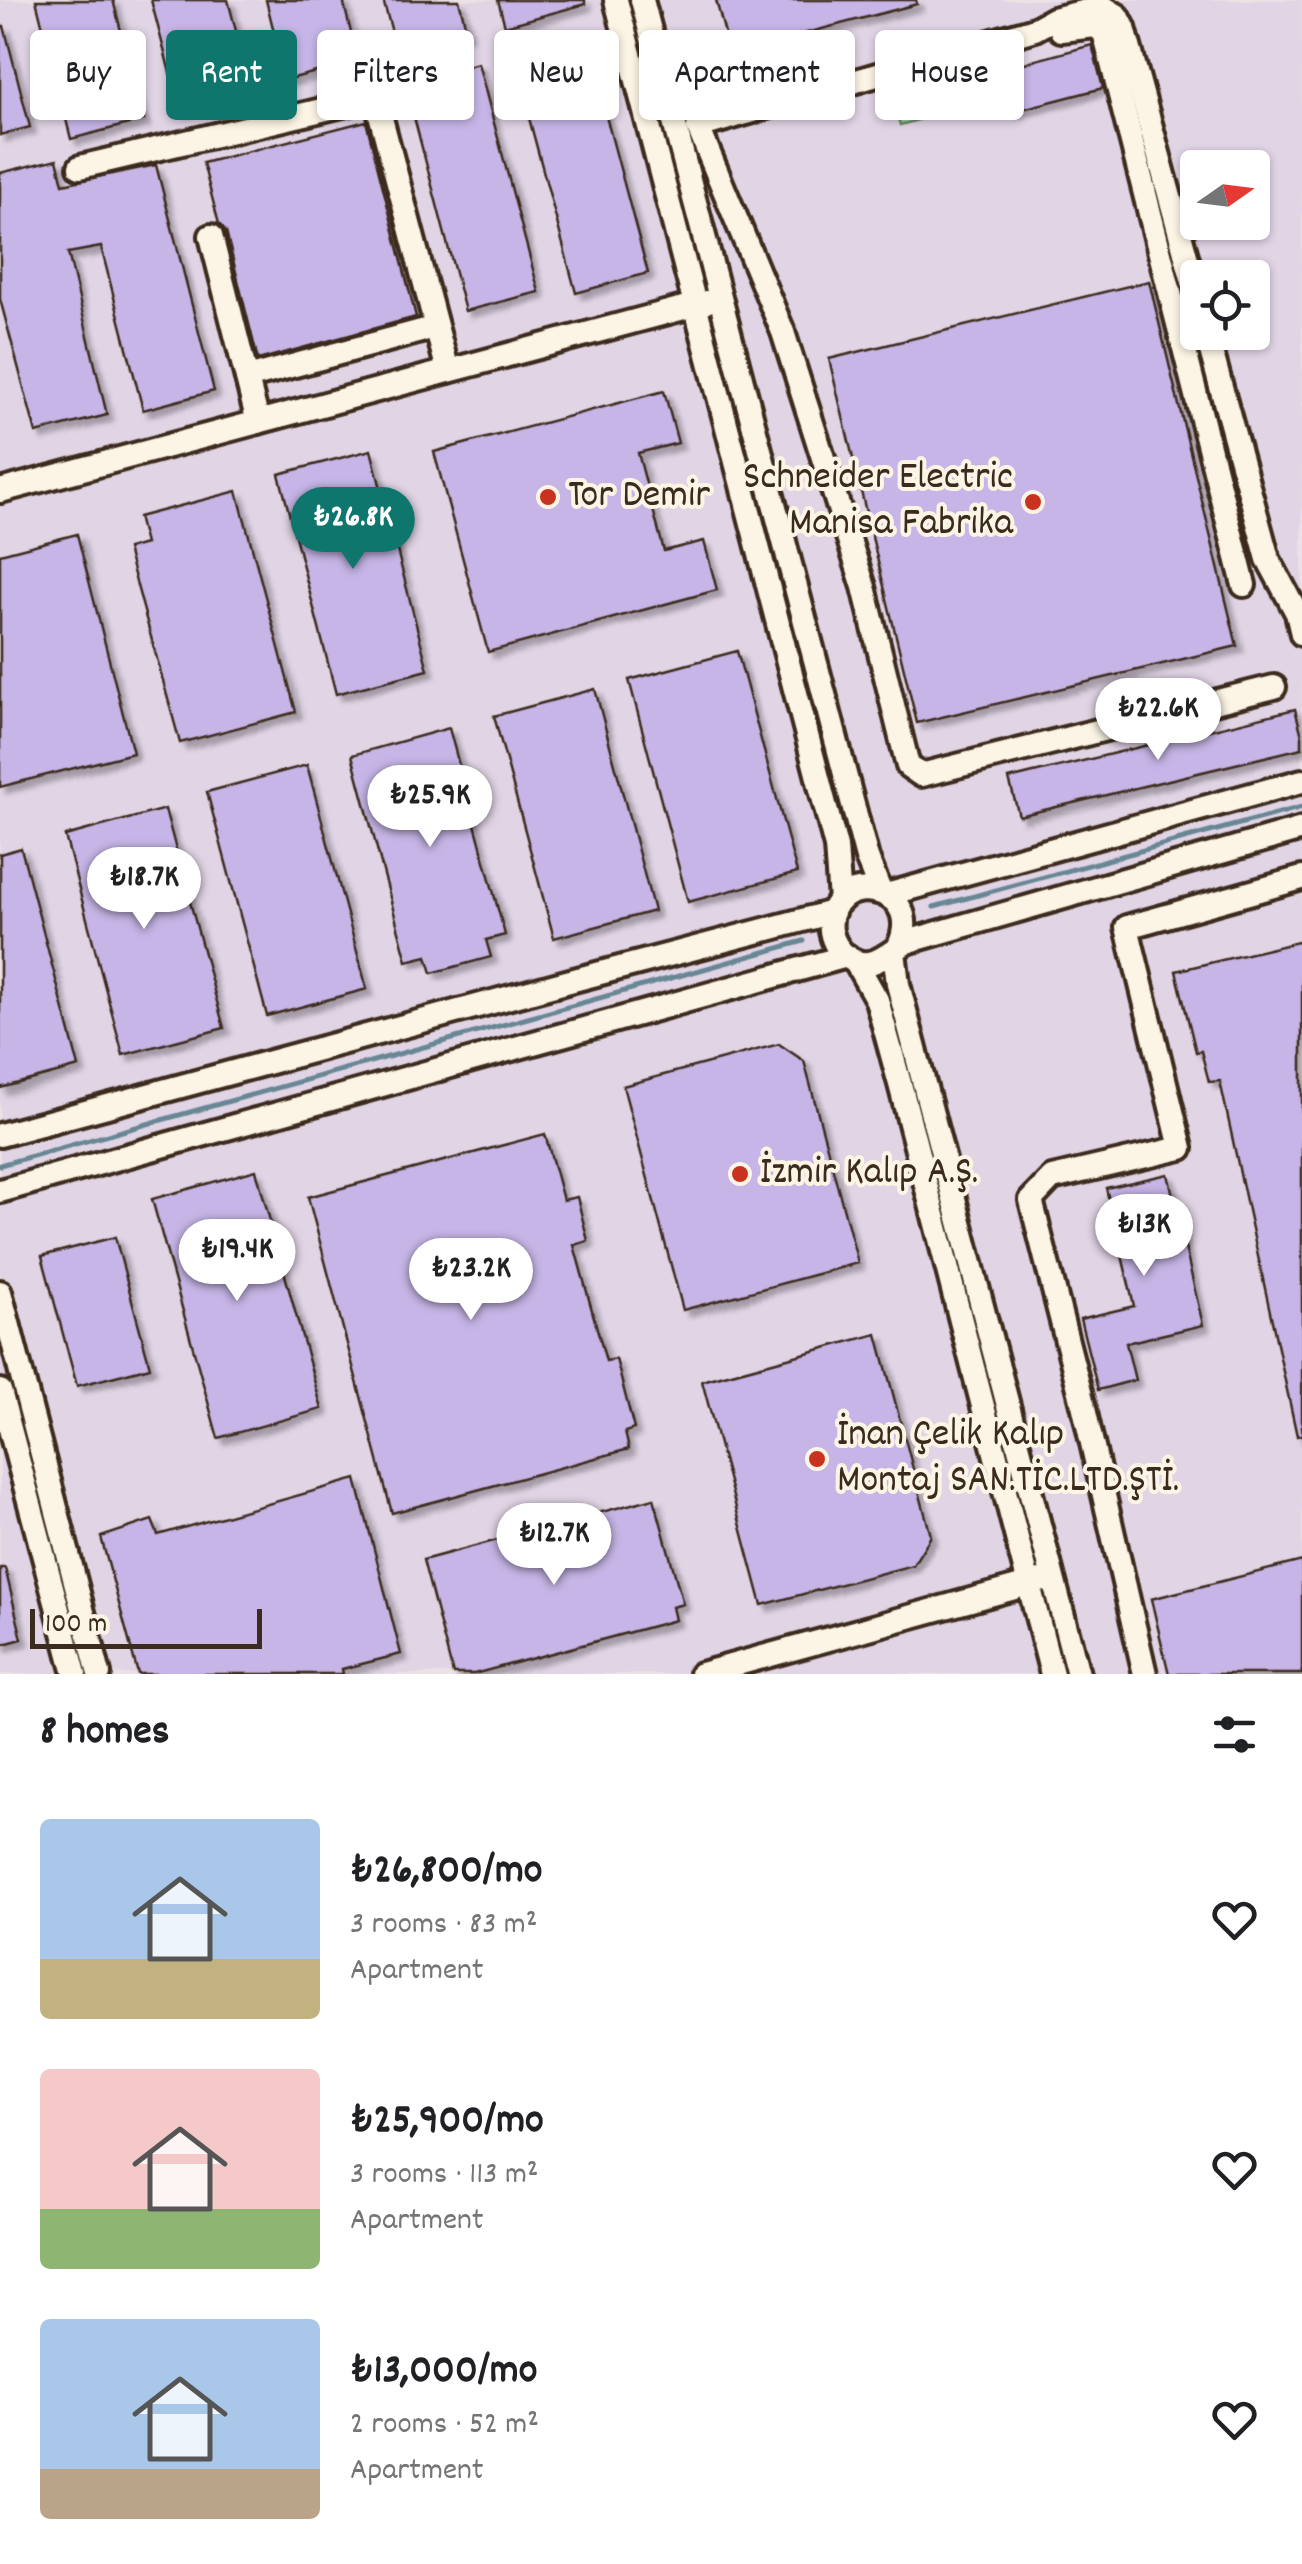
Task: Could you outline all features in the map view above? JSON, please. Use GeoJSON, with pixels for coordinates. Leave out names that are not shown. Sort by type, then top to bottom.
{"type":"FeatureCollection","features":[{"type":"Feature","properties":{"kind":"street"},"geometry":{"type":"LineString","coordinates":[[616,0],[836,847],[837,906],[830,925],[832,937],[877,1000],[1052,1674]]}},
{"type":"Feature","properties":{"kind":"street"},"geometry":{"type":"LineString","coordinates":[[642,0],[687,130],[782,332],[864,587],[908,766],[920,775],[1274,687]]}},
{"type":"Feature","properties":{"kind":"street"},"geometry":{"type":"LineString","coordinates":[[687,130],[1035,29],[1052,19],[1103,8],[1118,16],[1124,28],[1187,260]]}},
{"type":"Feature","properties":{"kind":"street"},"geometry":{"type":"LineString","coordinates":[[1035,29],[1057,31],[1095,26],[1104,32],[1244,585]]}},
{"type":"Feature","properties":{"kind":"street"},"geometry":{"type":"LineString","coordinates":[[80,166],[360,101],[377,104],[448,372]]}},
{"type":"Feature","properties":{"kind":"street"},"geometry":{"type":"LineString","coordinates":[[687,130],[719,298],[867,858],[883,893],[901,910],[904,934],[896,949],[898,984],[1078,1674]]}},
{"type":"Feature","properties":{"kind":"street"},"geometry":{"type":"LineString","coordinates":[[211,236],[258,422]]}},
{"type":"Feature","properties":{"kind":"street"},"geometry":{"type":"LineString","coordinates":[[0,492],[719,298]]}},
{"type":"Feature","properties":{"kind":"street"},"geometry":{"type":"LineString","coordinates":[[246,378],[436,327]]}},
{"type":"Feature","properties":{"kind":"street"},"geometry":{"type":"LineString","coordinates":[[1211,350],[1268,559],[1297,614],[1302,634]]}},
{"type":"Feature","properties":{"kind":"street"},"geometry":{"type":"LineString","coordinates":[[0,1135],[837,906],[861,890],[883,893],[1302,781]]}},
{"type":"Feature","properties":{"kind":"street"},"geometry":{"type":"LineString","coordinates":[[0,1192],[851,959],[869,963],[881,960],[896,949],[1302,829]]}},
{"type":"Feature","properties":{"kind":"street"},"geometry":{"type":"LineString","coordinates":[[1145,1674],[1031,1200],[1052,1178],[1181,1148],[1126,928],[1302,878]]}},
{"type":"Feature","properties":{"kind":"street"},"geometry":{"type":"LineString","coordinates":[[0,1292],[99,1674]]}},
{"type":"Feature","properties":{"kind":"street"},"geometry":{"type":"LineString","coordinates":[[0,1391],[75,1674]]}},
{"type":"Feature","properties":{"kind":"street"},"geometry":{"type":"LineString","coordinates":[[701,1674],[1054,1578]]}},
{"type":"Feature","properties":{"kind":"shaded area"},"geometry":{"type":"Polygon","coordinates":[[[0,0],[1302,0],[1302,1674],[0,1674],[0,0]]]}},
{"type":"Feature","properties":{"kind":"building"},"geometry":{"type":"Polygon","coordinates":[[[36,0],[113,0],[121,30],[44,30],[36,0]]]}},
{"type":"Feature","properties":{"kind":"building"},"geometry":{"type":"Polygon","coordinates":[[[151,0],[228,0],[236,30],[166,30],[166,57],[151,0]]]}},
{"type":"Feature","properties":{"kind":"building"},"geometry":{"type":"Polygon","coordinates":[[[266,0],[343,0],[350,30],[317,30],[317,72],[297,77],[297,30],[274,30],[266,0]]]}},
{"type":"Feature","properties":{"kind":"building"},"geometry":{"type":"Polygon","coordinates":[[[383,0],[459,0],[466,30],[391,30],[383,0]]]}},
{"type":"Feature","properties":{"kind":"building"},"geometry":{"type":"Polygon","coordinates":[[[498,0],[585,0],[585,4],[505,26],[498,0]]]}},
{"type":"Feature","properties":{"kind":"building"},"geometry":{"type":"Polygon","coordinates":[[[716,0],[916,0],[917,4],[818,30],[724,30],[716,0]]]}},
{"type":"Feature","properties":{"kind":"building"},"geometry":{"type":"Polygon","coordinates":[[[4,26],[30,127],[0,135],[0,27],[4,26]]]}},
{"type":"Feature","properties":{"kind":"building"},"geometry":{"type":"Polygon","coordinates":[[[1092,45],[1103,88],[1024,109],[1024,63],[1092,45]]]}},
{"type":"Feature","properties":{"kind":"building"},"geometry":{"type":"Polygon","coordinates":[[[478,63],[539,292],[465,311],[415,120],[474,120],[474,64],[478,63]]]}},
{"type":"Feature","properties":{"kind":"building"},"geometry":{"type":"Polygon","coordinates":[[[66,120],[144,120],[71,139],[66,120]]]}},
{"type":"Feature","properties":{"kind":"building"},"geometry":{"type":"Polygon","coordinates":[[[530,120],[607,120],[648,273],[576,293],[530,120]]]}},
{"type":"Feature","properties":{"kind":"building"},"geometry":{"type":"Polygon","coordinates":[[[366,121],[416,317],[258,360],[226,232],[219,224],[203,163],[366,121]]]}},
{"type":"Feature","properties":{"kind":"building"},"geometry":{"type":"Polygon","coordinates":[[[57,159],[63,184],[156,165],[214,391],[143,410],[101,247],[68,253],[107,415],[36,433],[0,299],[0,173],[57,159]]]}},
{"type":"Feature","properties":{"kind":"building","name":"Schneider Electric Manisa Fabrika"},"geometry":{"type":"Polygon","coordinates":[[[1149,281],[1237,646],[917,723],[829,359],[1149,281]]]}},
{"type":"Feature","properties":{"kind":"building","name":"Tor Demir"},"geometry":{"type":"Polygon","coordinates":[[[664,391],[678,443],[638,453],[664,551],[704,541],[717,590],[488,652],[434,452],[664,391]]]}},
{"type":"Feature","properties":{"kind":"building"},"geometry":{"type":"Polygon","coordinates":[[[371,450],[428,670],[336,694],[279,474],[371,450]]]}},
{"type":"Feature","properties":{"kind":"building"},"geometry":{"type":"Polygon","coordinates":[[[237,491],[296,712],[180,743],[127,549],[145,544],[138,517],[237,491]]]}},
{"type":"Feature","properties":{"kind":"building"},"geometry":{"type":"Polygon","coordinates":[[[77,534],[133,753],[0,787],[0,554],[77,534]]]}},
{"type":"Feature","properties":{"kind":"building"},"geometry":{"type":"Polygon","coordinates":[[[737,651],[797,873],[688,902],[629,680],[737,651]]]}},
{"type":"Feature","properties":{"kind":"building"},"geometry":{"type":"Polygon","coordinates":[[[595,689],[654,911],[554,938],[494,716],[595,689]]]}},
{"type":"Feature","properties":{"kind":"building"},"geometry":{"type":"Polygon","coordinates":[[[1295,709],[1302,748],[1019,816],[1009,779],[1295,709]]]}},
{"type":"Feature","properties":{"kind":"building"},"geometry":{"type":"Polygon","coordinates":[[[449,728],[505,935],[486,940],[491,957],[432,973],[427,956],[407,961],[352,755],[449,728]]]}},
{"type":"Feature","properties":{"kind":"building"},"geometry":{"type":"Polygon","coordinates":[[[307,765],[367,989],[267,1016],[207,792],[307,765]]]}},
{"type":"Feature","properties":{"kind":"building"},"geometry":{"type":"Polygon","coordinates":[[[165,809],[224,1028],[123,1055],[65,836],[165,809]]]}},
{"type":"Feature","properties":{"kind":"building"},"geometry":{"type":"Polygon","coordinates":[[[21,848],[79,1067],[0,1088],[0,854],[21,848]]]}},
{"type":"Feature","properties":{"kind":"building"},"geometry":{"type":"Polygon","coordinates":[[[1302,941],[1302,1435],[1297,1436],[1220,1081],[1209,1082],[1201,1051],[1196,1052],[1176,971],[1302,941]]]}},
{"type":"Feature","properties":{"kind":"building","name":"İzmir Kalıp A.Ş."},"geometry":{"type":"Polygon","coordinates":[[[779,1044],[804,1061],[858,1263],[683,1310],[623,1086],[779,1044]]]}},
{"type":"Feature","properties":{"kind":"building"},"geometry":{"type":"Polygon","coordinates":[[[545,1134],[563,1200],[577,1197],[588,1241],[574,1245],[606,1361],[616,1359],[634,1429],[625,1432],[629,1449],[392,1513],[308,1197],[545,1134]]]}},
{"type":"Feature","properties":{"kind":"building"},"geometry":{"type":"Polygon","coordinates":[[[256,1170],[322,1409],[218,1438],[152,1199],[256,1170]]]}},
{"type":"Feature","properties":{"kind":"building"},"geometry":{"type":"Polygon","coordinates":[[[1168,1174],[1203,1325],[1126,1343],[1135,1380],[1098,1390],[1080,1319],[1134,1306],[1106,1188],[1168,1174]]]}},
{"type":"Feature","properties":{"kind":"building"},"geometry":{"type":"Polygon","coordinates":[[[115,1237],[150,1367],[77,1386],[42,1256],[115,1237]]]}},
{"type":"Feature","properties":{"kind":"building","name":"İnan Çelik Kalıp Montaj SAN.TİC.LTD.ŞTİ."},"geometry":{"type":"Polygon","coordinates":[[[877,1334],[931,1536],[913,1565],[762,1605],[702,1381],[877,1334]]]}},
{"type":"Feature","properties":{"kind":"building"},"geometry":{"type":"Polygon","coordinates":[[[356,1479],[401,1654],[342,1669],[343,1674],[138,1674],[101,1537],[152,1520],[158,1535],[356,1479]]]}},
{"type":"Feature","properties":{"kind":"building"},"geometry":{"type":"Polygon","coordinates":[[[654,1498],[683,1604],[672,1607],[675,1620],[474,1674],[453,1674],[423,1560],[654,1498]]]}},
{"type":"Feature","properties":{"kind":"building"},"geometry":{"type":"Polygon","coordinates":[[[1302,1561],[1302,1674],[1169,1674],[1151,1599],[1302,1561]]]}},
{"type":"Feature","properties":{"kind":"building"},"geometry":{"type":"Polygon","coordinates":[[[0,1568],[5,1568],[22,1639],[0,1645],[0,1568]]]}},
{"type":"Feature","properties":{"kind":"waterway"},"geometry":{"type":"LineString","coordinates":[[934,907],[1302,807]]}},
{"type":"Feature","properties":{"kind":"waterway"},"geometry":{"type":"LineString","coordinates":[[0,1165],[804,941]]}},
{"type":"Feature","properties":{"kind":"place","name":"Tor Demir"},"geometry":{"type":"Point","coordinates":[548,497]}},
{"type":"Feature","properties":{"kind":"place","name":"Schneider Electric Manisa Fabrika"},"geometry":{"type":"Point","coordinates":[1033,502]}},
{"type":"Feature","properties":{"kind":"place","name":"İzmir Kalıp A.Ş."},"geometry":{"type":"Point","coordinates":[740,1174]}},
{"type":"Feature","properties":{"kind":"place","name":"İnan Çelik Kalıp Montaj SAN.TİC.LTD.ŞTİ."},"geometry":{"type":"Point","coordinates":[817,1459]}}]}
